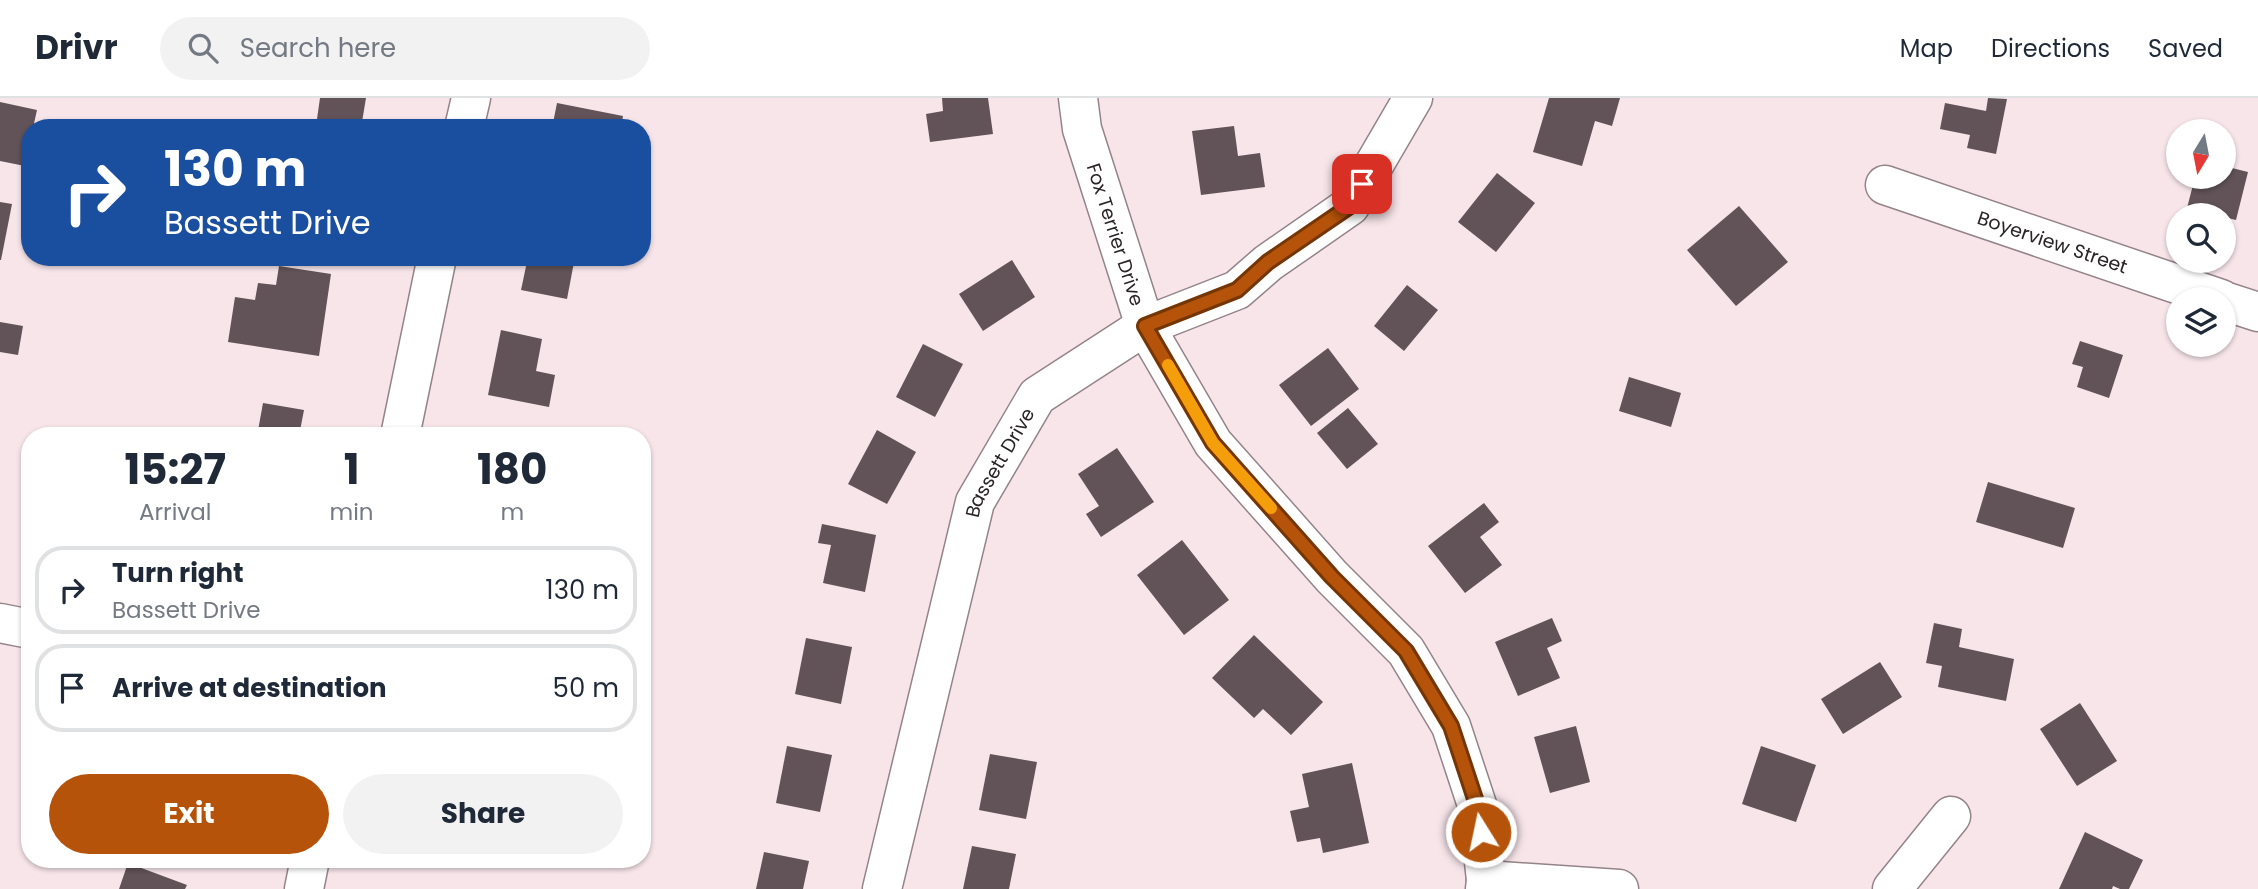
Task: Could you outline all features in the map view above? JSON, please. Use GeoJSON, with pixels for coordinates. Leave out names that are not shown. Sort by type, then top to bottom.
{"type":"FeatureCollection","features":[{"type":"Feature","properties":{"kind":"street"},"geometry":{"type":"LineString","coordinates":[[466,119],[471,98]]}},
{"type":"Feature","properties":{"kind":"street","name":"Fox Terrier Drive"},"geometry":{"type":"LineString","coordinates":[[1078,98],[1082,129],[1145,326],[1213,443],[1332,577],[1406,651],[1451,726],[1478,808],[1486,885]]}},
{"type":"Feature","properties":{"kind":"street","name":"Bassett Drive"},"geometry":{"type":"LineString","coordinates":[[882,889],[975,502],[1037,396],[1145,326],[1237,290],[1268,262],[1350,206],[1413,98]]}},
{"type":"Feature","properties":{"kind":"street","name":"Boyerview Street"},"geometry":{"type":"LineString","coordinates":[[1885,185],[2184,287]]}},
{"type":"Feature","properties":{"kind":"street"},"geometry":{"type":"LineString","coordinates":[[402,427],[435,266]]}},
{"type":"Feature","properties":{"kind":"street","name":"Boyerview Street"},"geometry":{"type":"LineString","coordinates":[[2236,305],[2258,312]]}},
{"type":"Feature","properties":{"kind":"street"},"geometry":{"type":"LineString","coordinates":[[0,623],[21,627]]}},
{"type":"Feature","properties":{"kind":"street"},"geometry":{"type":"LineString","coordinates":[[1892,889],[1951,816]]}},
{"type":"Feature","properties":{"kind":"street"},"geometry":{"type":"LineString","coordinates":[[304,889],[308,868]]}},
{"type":"Feature","properties":{"kind":"street"},"geometry":{"type":"LineString","coordinates":[[1486,885],[1619,889]]}},
{"type":"Feature","properties":{"kind":"building"},"geometry":{"type":"Polygon","coordinates":[[[320,98],[366,98],[362,119],[317,119],[320,98]]]}},
{"type":"Feature","properties":{"kind":"building"},"geometry":{"type":"Polygon","coordinates":[[[942,98],[988,98],[993,134],[930,142],[926,114],[943,111],[942,98]]]}},
{"type":"Feature","properties":{"kind":"building"},"geometry":{"type":"Polygon","coordinates":[[[1549,98],[1620,98],[1612,126],[1595,121],[1582,166],[1533,152],[1549,98]]]}},
{"type":"Feature","properties":{"kind":"building"},"geometry":{"type":"Polygon","coordinates":[[[1988,98],[2007,99],[1996,154],[1967,148],[1970,135],[1940,129],[1945,103],[1986,111],[1988,98]]]}},
{"type":"Feature","properties":{"kind":"building"},"geometry":{"type":"Polygon","coordinates":[[[0,102],[37,110],[35,119],[21,119],[21,165],[0,161],[0,102]]]}},
{"type":"Feature","properties":{"kind":"building"},"geometry":{"type":"Polygon","coordinates":[[[557,103],[623,116],[622,119],[554,119],[557,103]]]}},
{"type":"Feature","properties":{"kind":"building"},"geometry":{"type":"Polygon","coordinates":[[[1234,126],[1238,156],[1260,153],[1265,187],[1201,195],[1192,131],[1234,126]]]}},
{"type":"Feature","properties":{"kind":"building"},"geometry":{"type":"Polygon","coordinates":[[[2236,169],[2248,172],[2236,220],[2236,203],[2188,203],[2192,189],[2236,189],[2236,169]]]}},
{"type":"Feature","properties":{"kind":"building"},"geometry":{"type":"Polygon","coordinates":[[[1497,173],[1535,203],[1496,252],[1458,222],[1497,173]]]}},
{"type":"Feature","properties":{"kind":"building"},"geometry":{"type":"Polygon","coordinates":[[[0,202],[12,204],[1,260],[0,260],[0,202]]]}},
{"type":"Feature","properties":{"kind":"building"},"geometry":{"type":"Polygon","coordinates":[[[1739,206],[1788,262],[1736,306],[1687,250],[1739,206]]]}},
{"type":"Feature","properties":{"kind":"building"},"geometry":{"type":"Polygon","coordinates":[[[1012,260],[1035,297],[983,331],[959,294],[1012,260]]]}},
{"type":"Feature","properties":{"kind":"building"},"geometry":{"type":"Polygon","coordinates":[[[279,266],[331,274],[319,356],[228,342],[235,297],[255,300],[258,283],[276,285],[279,266]]]}},
{"type":"Feature","properties":{"kind":"building"},"geometry":{"type":"Polygon","coordinates":[[[526,266],[573,266],[567,299],[521,290],[526,266]]]}},
{"type":"Feature","properties":{"kind":"building"},"geometry":{"type":"Polygon","coordinates":[[[1407,285],[1438,310],[1404,351],[1374,326],[1407,285]]]}},
{"type":"Feature","properties":{"kind":"building"},"geometry":{"type":"Polygon","coordinates":[[[0,322],[23,326],[18,355],[0,352],[0,322]]]}},
{"type":"Feature","properties":{"kind":"building"},"geometry":{"type":"Polygon","coordinates":[[[501,330],[542,339],[536,371],[555,375],[549,407],[488,395],[501,330]]]}},
{"type":"Feature","properties":{"kind":"building"},"geometry":{"type":"Polygon","coordinates":[[[2080,341],[2123,355],[2109,398],[2077,387],[2083,367],[2072,364],[2080,341]]]}},
{"type":"Feature","properties":{"kind":"building"},"geometry":{"type":"Polygon","coordinates":[[[923,344],[963,364],[935,417],[896,397],[923,344]]]}},
{"type":"Feature","properties":{"kind":"building"},"geometry":{"type":"Polygon","coordinates":[[[1328,348],[1359,389],[1311,426],[1279,385],[1328,348]]]}},
{"type":"Feature","properties":{"kind":"building"},"geometry":{"type":"Polygon","coordinates":[[[1629,377],[1681,393],[1671,427],[1619,411],[1629,377]]]}},
{"type":"Feature","properties":{"kind":"building"},"geometry":{"type":"Polygon","coordinates":[[[263,403],[304,410],[301,427],[259,427],[263,403]]]}},
{"type":"Feature","properties":{"kind":"building"},"geometry":{"type":"Polygon","coordinates":[[[1348,408],[1378,444],[1347,469],[1317,433],[1348,408]]]}},
{"type":"Feature","properties":{"kind":"building"},"geometry":{"type":"Polygon","coordinates":[[[877,430],[916,452],[887,504],[848,484],[877,430]]]}},
{"type":"Feature","properties":{"kind":"building"},"geometry":{"type":"Polygon","coordinates":[[[1117,448],[1154,502],[1101,537],[1086,514],[1099,506],[1078,474],[1117,448]]]}},
{"type":"Feature","properties":{"kind":"building"},"geometry":{"type":"Polygon","coordinates":[[[1988,482],[2075,508],[2063,548],[1976,522],[1988,482]]]}},
{"type":"Feature","properties":{"kind":"building"},"geometry":{"type":"Polygon","coordinates":[[[1484,503],[1499,522],[1480,537],[1502,565],[1465,593],[1428,546],[1484,503]]]}},
{"type":"Feature","properties":{"kind":"building"},"geometry":{"type":"Polygon","coordinates":[[[822,524],[876,535],[865,592],[823,583],[831,545],[818,543],[822,524]]]}},
{"type":"Feature","properties":{"kind":"building"},"geometry":{"type":"Polygon","coordinates":[[[1182,540],[1229,600],[1184,635],[1137,575],[1182,540]]]}},
{"type":"Feature","properties":{"kind":"building"},"geometry":{"type":"Polygon","coordinates":[[[1552,618],[1562,641],[1547,648],[1560,678],[1518,696],[1495,642],[1552,618]]]}},
{"type":"Feature","properties":{"kind":"building"},"geometry":{"type":"Polygon","coordinates":[[[1934,623],[1962,629],[1959,647],[2014,659],[2006,701],[1938,687],[1942,666],[1926,663],[1934,623]]]}},
{"type":"Feature","properties":{"kind":"building"},"geometry":{"type":"Polygon","coordinates":[[[1254,635],[1323,702],[1291,735],[1263,709],[1254,718],[1212,678],[1254,635]]]}},
{"type":"Feature","properties":{"kind":"building"},"geometry":{"type":"Polygon","coordinates":[[[806,638],[852,647],[841,704],[795,694],[806,638]]]}},
{"type":"Feature","properties":{"kind":"building"},"geometry":{"type":"Polygon","coordinates":[[[1880,662],[1902,697],[1843,734],[1821,699],[1880,662]]]}},
{"type":"Feature","properties":{"kind":"building"},"geometry":{"type":"Polygon","coordinates":[[[2080,703],[2117,761],[2077,786],[2040,729],[2080,703]]]}},
{"type":"Feature","properties":{"kind":"building"},"geometry":{"type":"Polygon","coordinates":[[[1576,726],[1590,782],[1550,793],[1534,737],[1576,726]]]}},
{"type":"Feature","properties":{"kind":"building"},"geometry":{"type":"Polygon","coordinates":[[[787,746],[832,755],[820,812],[776,803],[787,746]]]}},
{"type":"Feature","properties":{"kind":"building"},"geometry":{"type":"Polygon","coordinates":[[[1761,746],[1816,765],[1796,822],[1742,804],[1761,746]]]}},
{"type":"Feature","properties":{"kind":"building"},"geometry":{"type":"Polygon","coordinates":[[[990,754],[1037,762],[1026,819],[979,810],[990,754]]]}},
{"type":"Feature","properties":{"kind":"building"},"geometry":{"type":"Polygon","coordinates":[[[1352,763],[1369,843],[1323,853],[1320,838],[1297,842],[1290,811],[1309,807],[1302,774],[1352,763]]]}},
{"type":"Feature","properties":{"kind":"building"},"geometry":{"type":"Polygon","coordinates":[[[2085,832],[2143,860],[2129,889],[2113,886],[2112,889],[2059,889],[2085,832]]]}},
{"type":"Feature","properties":{"kind":"building"},"geometry":{"type":"Polygon","coordinates":[[[972,846],[1016,854],[1009,889],[963,889],[972,846]]]}},
{"type":"Feature","properties":{"kind":"building"},"geometry":{"type":"Polygon","coordinates":[[[764,852],[809,861],[803,889],[756,889],[764,852]]]}},
{"type":"Feature","properties":{"kind":"building"},"geometry":{"type":"Polygon","coordinates":[[[126,868],[141,868],[187,885],[185,889],[119,889],[126,868]]]}},
{"type":"Feature","properties":{"kind":"slow traffic"},"geometry":{"type":"LineString","coordinates":[[1168,365],[1213,443],[1271,508]]}},
{"type":"Feature","properties":{"kind":"route"},"geometry":{"type":"LineString","coordinates":[[1362,184],[1350,206],[1268,262],[1237,290],[1145,326],[1213,443],[1332,577],[1406,651],[1451,726],[1478,808],[1481,832]]}}]}
